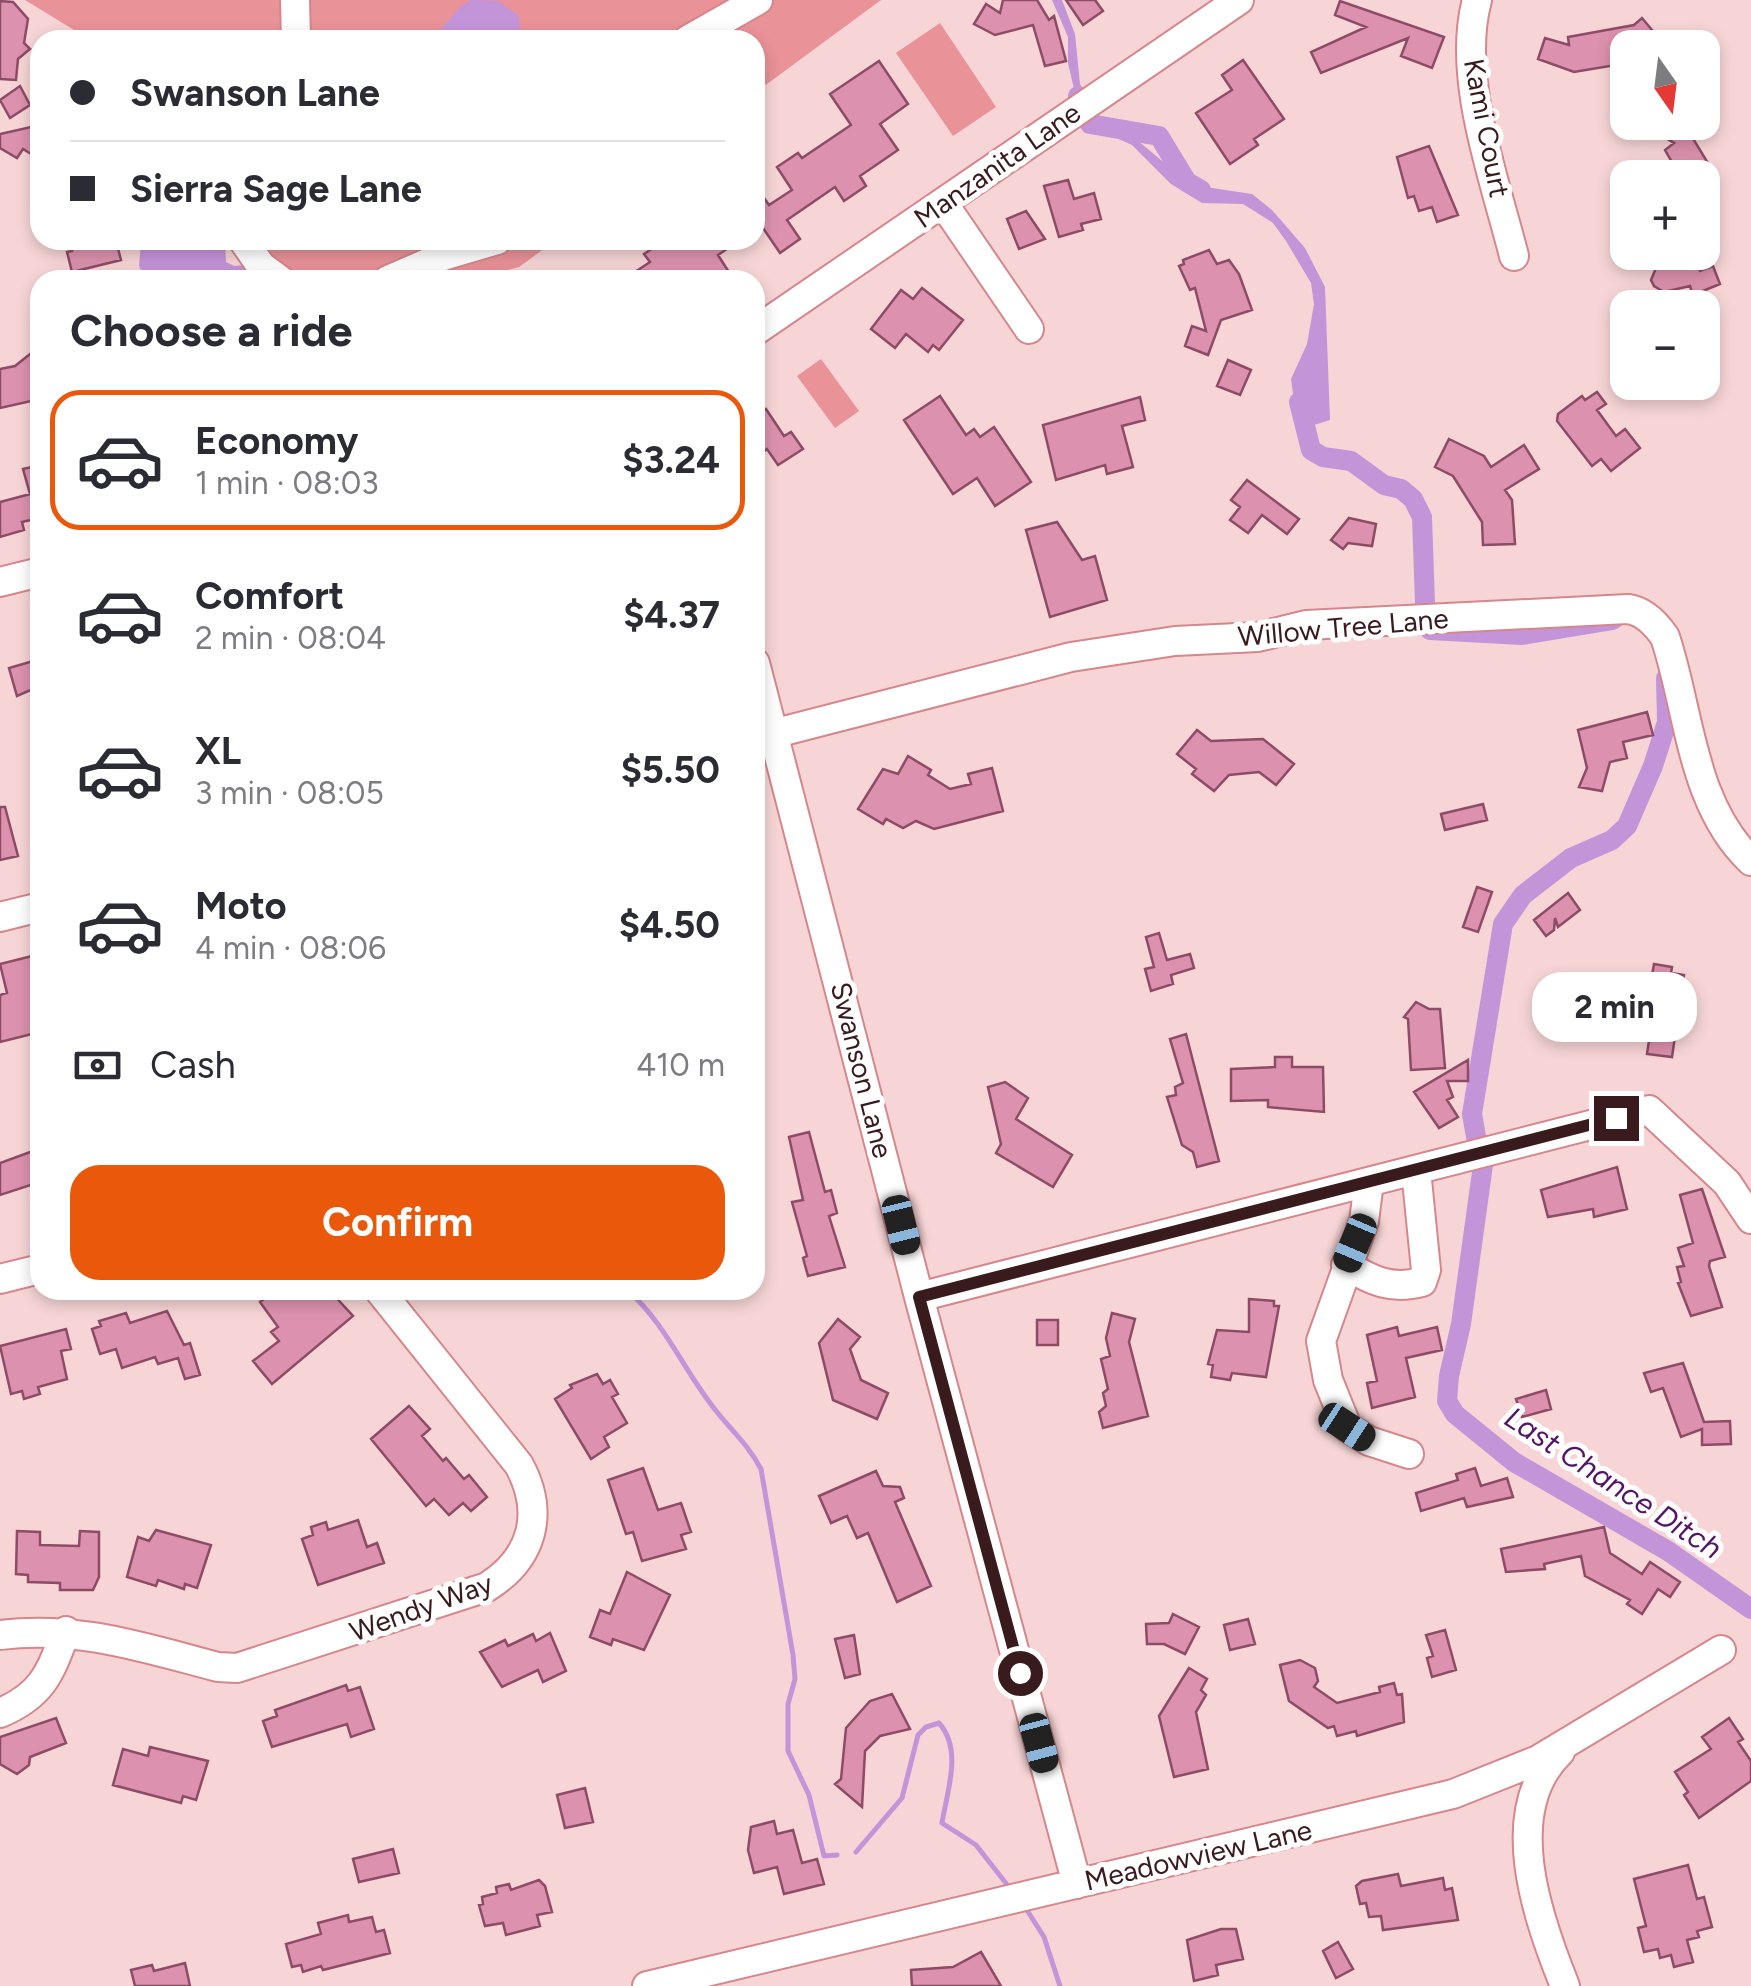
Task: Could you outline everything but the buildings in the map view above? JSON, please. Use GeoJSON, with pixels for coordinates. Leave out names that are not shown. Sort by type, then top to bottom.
{"type":"FeatureCollection","features":[{"type":"Feature","properties":{"kind":"street"},"geometry":{"type":"LineString","coordinates":[[295,0],[296,30]]}},
{"type":"Feature","properties":{"kind":"street"},"geometry":{"type":"LineString","coordinates":[[706,30],[758,0]]}},
{"type":"Feature","properties":{"kind":"street","name":"Manzanita Lane"},"geometry":{"type":"LineString","coordinates":[[765,324],[1239,0]]}},
{"type":"Feature","properties":{"kind":"street","name":"Kami Court"},"geometry":{"type":"LineString","coordinates":[[1477,0],[1470,38],[1472,63],[1482,128],[1514,256]]}},
{"type":"Feature","properties":{"kind":"street"},"geometry":{"type":"LineString","coordinates":[[943,203],[1029,329]]}},
{"type":"Feature","properties":{"kind":"street"},"geometry":{"type":"LineString","coordinates":[[250,250],[266,270]]}},
{"type":"Feature","properties":{"kind":"street"},"geometry":{"type":"LineString","coordinates":[[410,270],[461,250]]}},
{"type":"Feature","properties":{"kind":"street"},"geometry":{"type":"LineString","coordinates":[[0,582],[30,574]]}},
{"type":"Feature","properties":{"kind":"street","name":"Willow Tree Lane"},"geometry":{"type":"LineString","coordinates":[[776,733],[1124,647],[1258,637],[1306,624],[1636,610],[1656,624],[1665,637],[1704,788],[1732,840],[1751,861]]}},
{"type":"Feature","properties":{"kind":"street","name":"Swanson Lane"},"geometry":{"type":"LineString","coordinates":[[765,696],[919,1297],[1077,1884]]}},
{"type":"Feature","properties":{"kind":"street"},"geometry":{"type":"LineString","coordinates":[[0,917],[30,909]]}},
{"type":"Feature","properties":{"kind":"street"},"geometry":{"type":"LineString","coordinates":[[919,1297],[1649,1110],[1728,1182],[1751,1218]]}},
{"type":"Feature","properties":{"kind":"street"},"geometry":{"type":"LineString","coordinates":[[1346,1265],[1376,1283],[1406,1286],[1422,1282],[1426,1270],[1416,1170]]}},
{"type":"Feature","properties":{"kind":"street"},"geometry":{"type":"LineString","coordinates":[[1369,1182],[1364,1220],[1321,1341],[1328,1380],[1347,1427],[1369,1441],[1409,1454]]}},
{"type":"Feature","properties":{"kind":"street"},"geometry":{"type":"LineString","coordinates":[[0,1279],[30,1272]]}},
{"type":"Feature","properties":{"kind":"street","name":"Wendy Way"},"geometry":{"type":"LineString","coordinates":[[0,1635],[66,1632],[100,1636],[218,1667],[237,1668],[487,1587],[505,1576],[528,1544],[533,1524],[528,1483],[519,1465],[388,1300]]}},
{"type":"Feature","properties":{"kind":"street"},"geometry":{"type":"LineString","coordinates":[[0,1713],[31,1698],[44,1682],[66,1632]]}},
{"type":"Feature","properties":{"kind":"street","name":"Meadowview Lane"},"geometry":{"type":"LineString","coordinates":[[647,1986],[1452,1794],[1538,1760],[1721,1650]]}},
{"type":"Feature","properties":{"kind":"street"},"geometry":{"type":"LineString","coordinates":[[1565,1986],[1552,1954],[1526,1835],[1535,1789],[1556,1756],[1578,1736]]}},
{"type":"Feature","properties":{"kind":"shaded area"},"geometry":{"type":"Polygon","coordinates":[[[25,0],[881,0],[765,86],[765,30],[74,30],[25,0]]]}},
{"type":"Feature","properties":{"kind":"shaded area"},"geometry":{"type":"Polygon","coordinates":[[[471,0],[498,1],[518,15],[520,30],[441,30],[471,0]]]}},
{"type":"Feature","properties":{"kind":"shaded area"},"geometry":{"type":"Polygon","coordinates":[[[1052,0],[1062,0],[1075,34],[1080,84],[1100,121],[1125,130],[1173,170],[1205,187],[1252,194],[1272,210],[1305,248],[1325,287],[1330,420],[1298,430],[1291,379],[1307,344],[1314,304],[1311,283],[1286,241],[1273,223],[1243,204],[1202,203],[1171,184],[1132,145],[1092,127],[1074,89],[1068,37],[1052,0]]]}},
{"type":"Feature","properties":{"kind":"shaded area"},"geometry":{"type":"Polygon","coordinates":[[[940,23],[996,107],[953,136],[896,53],[940,23]]]}},
{"type":"Feature","properties":{"kind":"shaded area"},"geometry":{"type":"Polygon","coordinates":[[[140,250],[225,250],[226,262],[245,265],[249,270],[141,270],[140,250]]]}},
{"type":"Feature","properties":{"kind":"shaded area"},"geometry":{"type":"Polygon","coordinates":[[[232,250],[542,250],[508,270],[246,270],[232,250]]]}},
{"type":"Feature","properties":{"kind":"shaded area"},"geometry":{"type":"Polygon","coordinates":[[[821,359],[859,411],[835,428],[797,376],[821,359]]]}},
{"type":"Feature","properties":{"kind":"waterway","name":"Last Chance Ditch"},"geometry":{"type":"LineString","coordinates":[[1078,96],[1090,124],[1159,136],[1187,182],[1201,190]]}},
{"type":"Feature","properties":{"kind":"waterway","name":"Last Chance Ditch"},"geometry":{"type":"LineString","coordinates":[[1299,402],[1311,450],[1323,457],[1351,461],[1384,485],[1401,489],[1413,499],[1422,517],[1425,603]]}},
{"type":"Feature","properties":{"kind":"waterway","name":"Last Chance Ditch"},"geometry":{"type":"LineString","coordinates":[[1430,630],[1522,635],[1613,620]]}},
{"type":"Feature","properties":{"kind":"waterway","name":"Last Chance Ditch"},"geometry":{"type":"LineString","coordinates":[[1477,1142],[1472,1114],[1503,924],[1523,895],[1571,858],[1612,840],[1627,826],[1667,722],[1666,678]]}},
{"type":"Feature","properties":{"kind":"waterway","name":"Last Chance Ditch"},"geometry":{"type":"LineString","coordinates":[[1483,1165],[1447,1401],[1455,1414],[1514,1462],[1668,1551],[1751,1609]]}},
{"type":"Feature","properties":{"kind":"waterway"},"geometry":{"type":"LineString","coordinates":[[638,1300],[761,1469],[793,1655],[795,1679],[788,1704],[788,1751],[809,1795],[824,1856],[837,1855]]}},
{"type":"Feature","properties":{"kind":"waterway"},"geometry":{"type":"LineString","coordinates":[[856,1852],[902,1798],[918,1735],[939,1723],[952,1758],[942,1823],[976,1845],[1012,1891]]}},
{"type":"Feature","properties":{"kind":"waterway"},"geometry":{"type":"LineString","coordinates":[[1025,1907],[1044,1937],[1060,1986]]}},
{"type":"Feature","properties":{"kind":"route"},"geometry":{"type":"LineString","coordinates":[[1020,1673],[919,1297],[1616,1118]]}}]}
